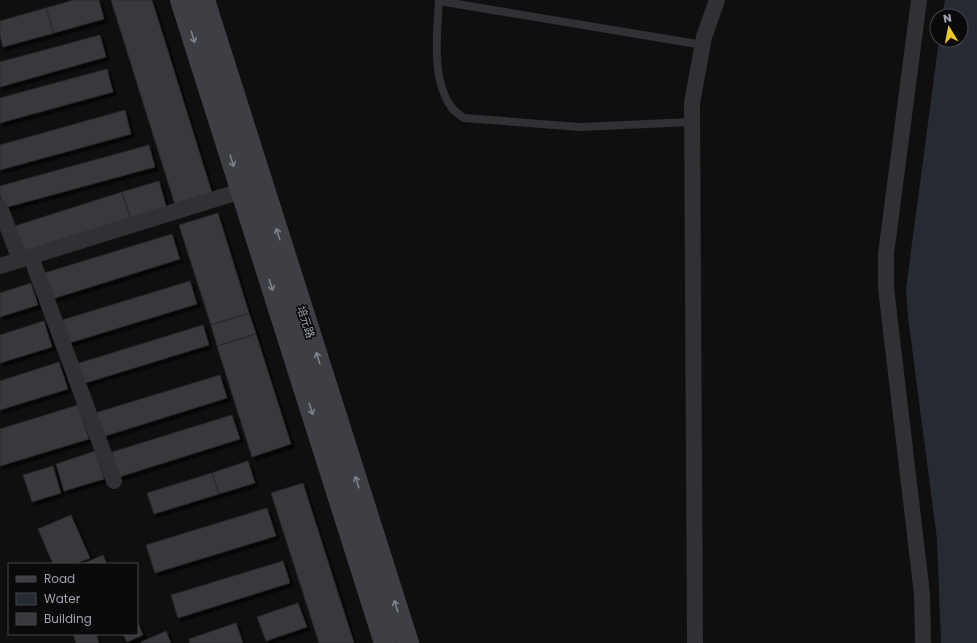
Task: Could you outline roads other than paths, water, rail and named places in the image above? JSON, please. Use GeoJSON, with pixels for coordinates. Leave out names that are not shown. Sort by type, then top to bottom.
{"type":"FeatureCollection","features":[{"type":"Feature","properties":{"kind":"main road","name":"培元路"},"geometry":{"type":"LineString","coordinates":[[181,0],[385,643]]}},
{"type":"Feature","properties":{"kind":"main road","name":"培元路"},"geometry":{"type":"LineString","coordinates":[[204,0],[408,643]]}},
{"type":"Feature","properties":{"kind":"street"},"geometry":{"type":"LineString","coordinates":[[695,643],[692,103],[703,45],[717,0]]}},
{"type":"Feature","properties":{"kind":"street"},"geometry":{"type":"LineString","coordinates":[[919,0],[886,254],[886,288],[922,594],[923,643]]}},
{"type":"Feature","properties":{"kind":"street"},"geometry":{"type":"LineString","coordinates":[[0,266],[242,191]]}},
{"type":"Feature","properties":{"kind":"street"},"geometry":{"type":"LineString","coordinates":[[0,207],[26,258],[114,481]]}},
{"type":"Feature","properties":{"kind":"lane"},"geometry":{"type":"LineString","coordinates":[[692,122],[580,127],[464,118],[453,108],[443,91],[437,54],[439,0],[703,45]]}},
{"type":"Feature","properties":{"kind":"water"},"geometry":{"type":"Polygon","coordinates":[[[945,0],[977,0],[977,643],[941,643],[937,539],[908,317],[906,289],[938,48],[969,48],[969,8],[944,8],[945,0]]]}}]}
